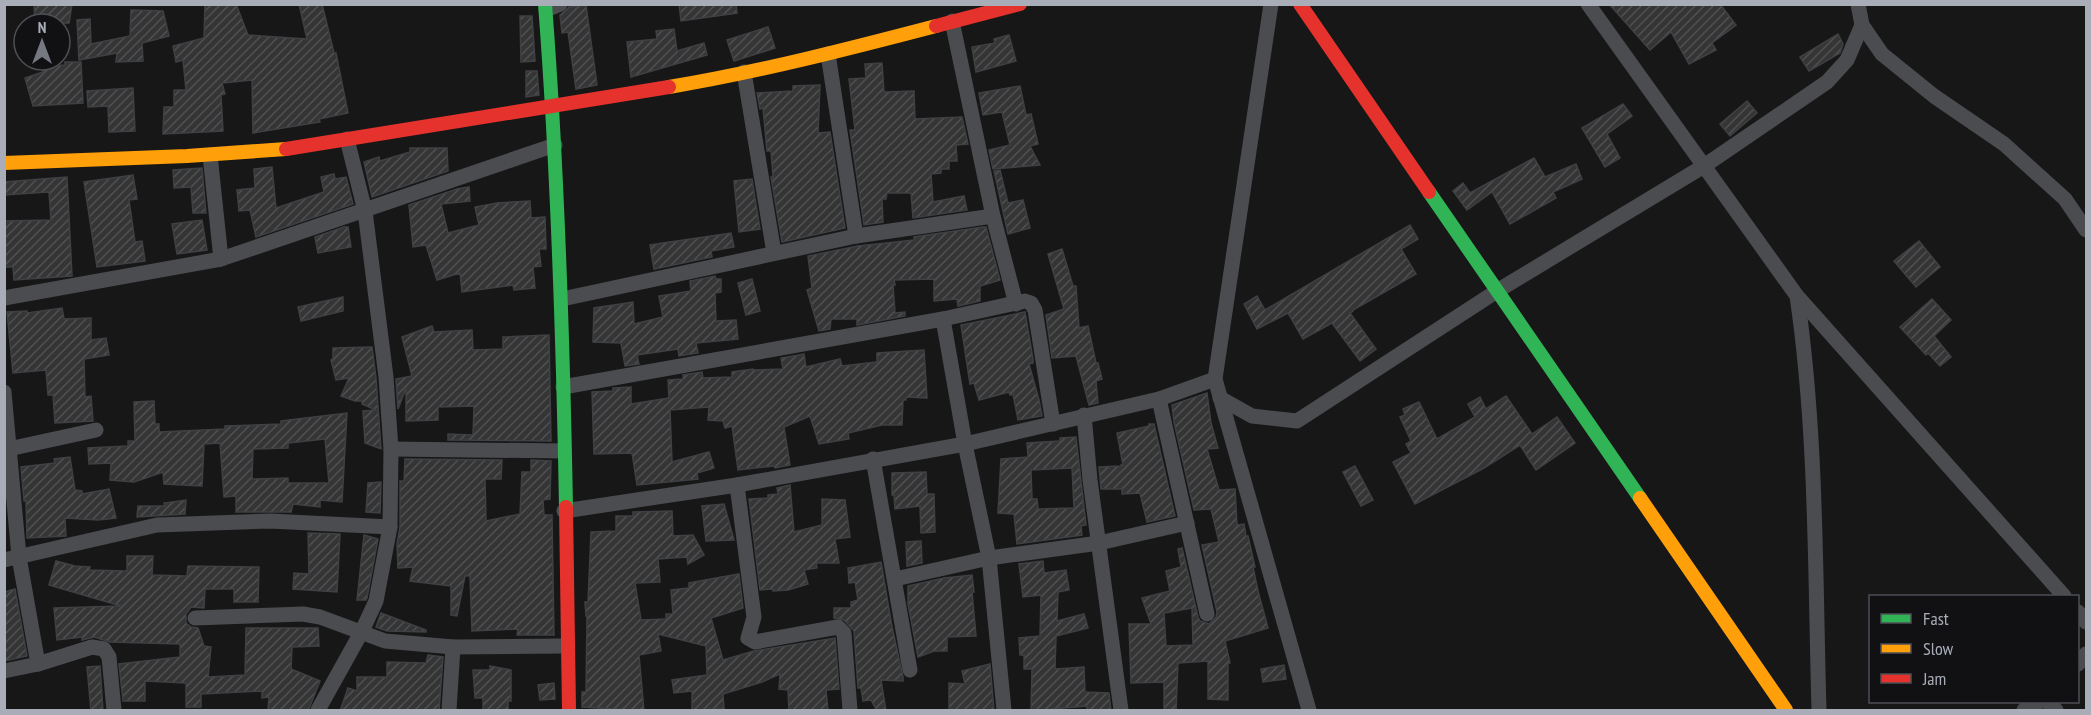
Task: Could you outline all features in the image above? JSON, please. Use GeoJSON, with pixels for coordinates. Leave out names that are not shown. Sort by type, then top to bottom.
{"type":"FeatureCollection","features":[{"type":"Feature","properties":{"kind":"street"},"geometry":{"type":"LineString","coordinates":[[4,163],[210,155],[297,148],[713,80],[828,54],[1020,4]]}},
{"type":"Feature","properties":{"kind":"street"},"geometry":{"type":"LineString","coordinates":[[1271,4],[1215,379],[1309,711]]}},
{"type":"Feature","properties":{"kind":"street"},"geometry":{"type":"LineString","coordinates":[[1300,4],[1786,711]]}},
{"type":"Feature","properties":{"kind":"street"},"geometry":{"type":"LineString","coordinates":[[1588,4],[1797,296],[2062,595]]}},
{"type":"Feature","properties":{"kind":"street"},"geometry":{"type":"LineString","coordinates":[[1858,4],[1862,25],[1882,54],[1934,96],[2004,144],[2065,198],[2086,230]]}},
{"type":"Feature","properties":{"kind":"street"},"geometry":{"type":"LineString","coordinates":[[550,6],[562,299],[569,711]]}},
{"type":"Feature","properties":{"kind":"street"},"geometry":{"type":"LineString","coordinates":[[952,21],[993,216],[1016,304]]}},
{"type":"Feature","properties":{"kind":"street"},"geometry":{"type":"LineString","coordinates":[[1220,398],[1252,416],[1297,421],[1497,291],[1704,166],[1827,82],[1847,60],[1862,25]]}},
{"type":"Feature","properties":{"kind":"street"},"geometry":{"type":"LineString","coordinates":[[828,54],[856,236]]}},
{"type":"Feature","properties":{"kind":"street"},"geometry":{"type":"LineString","coordinates":[[744,72],[774,253]]}},
{"type":"Feature","properties":{"kind":"street"},"geometry":{"type":"LineString","coordinates":[[318,711],[362,631],[376,600],[390,527],[391,449],[386,377],[365,211],[347,139]]}},
{"type":"Feature","properties":{"kind":"street"},"geometry":{"type":"LineString","coordinates":[[4,298],[221,259],[555,145]]}},
{"type":"Feature","properties":{"kind":"street"},"geometry":{"type":"LineString","coordinates":[[210,155],[221,259]]}},
{"type":"Feature","properties":{"kind":"street"},"geometry":{"type":"LineString","coordinates":[[562,299],[856,236],[993,216]]}},
{"type":"Feature","properties":{"kind":"street"},"geometry":{"type":"LineString","coordinates":[[1797,296],[1806,358],[1811,434],[1819,711]]}},
{"type":"Feature","properties":{"kind":"street"},"geometry":{"type":"LineString","coordinates":[[564,387],[943,319],[1024,301],[1031,303],[1035,310],[1053,424]]}},
{"type":"Feature","properties":{"kind":"street"},"geometry":{"type":"LineString","coordinates":[[943,319],[965,444],[990,558],[1004,711]]}},
{"type":"Feature","properties":{"kind":"street"},"geometry":{"type":"LineString","coordinates":[[564,511],[738,485],[965,444],[1159,399],[1215,379]]}},
{"type":"Feature","properties":{"kind":"street"},"geometry":{"type":"LineString","coordinates":[[4,392],[11,558],[38,664]]}},
{"type":"Feature","properties":{"kind":"street"},"geometry":{"type":"LineString","coordinates":[[1159,399],[1207,614]]}},
{"type":"Feature","properties":{"kind":"street"},"geometry":{"type":"LineString","coordinates":[[1084,416],[1090,480],[1121,711]]}},
{"type":"Feature","properties":{"kind":"street"},"geometry":{"type":"LineString","coordinates":[[7,450],[96,430]]}},
{"type":"Feature","properties":{"kind":"street"},"geometry":{"type":"LineString","coordinates":[[391,449],[564,451]]}},
{"type":"Feature","properties":{"kind":"street"},"geometry":{"type":"LineString","coordinates":[[873,459],[910,670]]}},
{"type":"Feature","properties":{"kind":"street"},"geometry":{"type":"LineString","coordinates":[[738,485],[754,617],[748,638],[755,642],[838,627],[844,633],[850,711]]}},
{"type":"Feature","properties":{"kind":"street"},"geometry":{"type":"LineString","coordinates":[[11,558],[157,525],[270,521],[390,527]]}},
{"type":"Feature","properties":{"kind":"street"},"geometry":{"type":"LineString","coordinates":[[895,579],[990,558],[1100,543],[1187,522]]}},
{"type":"Feature","properties":{"kind":"street"},"geometry":{"type":"LineString","coordinates":[[195,618],[303,614],[320,617],[385,641],[453,647],[567,646]]}},
{"type":"Feature","properties":{"kind":"street"},"geometry":{"type":"LineString","coordinates":[[449,711],[453,647]]}},
{"type":"Feature","properties":{"kind":"street"},"geometry":{"type":"LineString","coordinates":[[4,671],[38,664],[92,648],[104,649],[109,657],[114,711]]}},
{"type":"Feature","properties":{"kind":"street"},"geometry":{"type":"LineString","coordinates":[[2024,711],[2037,703]]}},
{"type":"Feature","properties":{"kind":"building"},"geometry":{"type":"Polygon","coordinates":[[[34,4],[72,4],[71,12],[34,12],[34,4]]]}},
{"type":"Feature","properties":{"kind":"building"},"geometry":{"type":"Polygon","coordinates":[[[205,4],[236,4],[248,35],[307,39],[299,4],[322,4],[334,53],[336,53],[348,113],[319,119],[320,122],[253,133],[252,80],[222,83],[225,94],[221,95],[223,131],[163,134],[164,107],[174,107],[174,90],[186,90],[183,60],[176,62],[173,46],[204,38],[205,4]]]}},
{"type":"Feature","properties":{"kind":"building"},"geometry":{"type":"Polygon","coordinates":[[[679,4],[736,4],[737,13],[681,21],[679,4]]]}},
{"type":"Feature","properties":{"kind":"building"},"geometry":{"type":"Polygon","coordinates":[[[1609,4],[1720,4],[1736,25],[1712,43],[1716,50],[1689,64],[1671,32],[1650,50],[1609,4]]]}},
{"type":"Feature","properties":{"kind":"building"},"geometry":{"type":"Polygon","coordinates":[[[586,5],[597,85],[576,89],[568,32],[562,33],[560,15],[569,7],[586,5]]]}},
{"type":"Feature","properties":{"kind":"building"},"geometry":{"type":"Polygon","coordinates":[[[131,10],[163,11],[169,36],[142,43],[143,61],[116,62],[117,53],[79,60],[77,20],[90,19],[91,44],[130,36],[131,10]]]}},
{"type":"Feature","properties":{"kind":"building"},"geometry":{"type":"Polygon","coordinates":[[[520,16],[532,16],[535,61],[521,62],[520,16]]]}},
{"type":"Feature","properties":{"kind":"building"},"geometry":{"type":"Polygon","coordinates":[[[768,27],[775,48],[734,61],[727,40],[768,27]]]}},
{"type":"Feature","properties":{"kind":"building"},"geometry":{"type":"Polygon","coordinates":[[[674,29],[677,51],[704,43],[707,55],[631,77],[627,42],[657,39],[656,31],[674,29]]]}},
{"type":"Feature","properties":{"kind":"building"},"geometry":{"type":"Polygon","coordinates":[[[1838,34],[1843,44],[1840,53],[1809,71],[1800,57],[1838,34]]]}},
{"type":"Feature","properties":{"kind":"building"},"geometry":{"type":"Polygon","coordinates":[[[1009,35],[1016,61],[976,72],[972,47],[995,43],[994,39],[1009,35]]]}},
{"type":"Feature","properties":{"kind":"building"},"geometry":{"type":"Polygon","coordinates":[[[72,62],[81,62],[83,103],[33,106],[25,78],[43,72],[72,72],[72,62]]]}},
{"type":"Feature","properties":{"kind":"building"},"geometry":{"type":"Polygon","coordinates":[[[882,63],[884,92],[914,91],[915,119],[962,117],[968,144],[956,145],[957,161],[949,161],[949,169],[941,169],[941,173],[931,174],[933,202],[964,196],[967,210],[913,218],[911,193],[887,193],[886,199],[882,199],[883,222],[864,225],[850,130],[855,130],[849,79],[866,78],[865,64],[882,63]]]}},
{"type":"Feature","properties":{"kind":"building"},"geometry":{"type":"Polygon","coordinates":[[[526,71],[537,71],[539,95],[526,97],[526,71]]]}},
{"type":"Feature","properties":{"kind":"building"},"geometry":{"type":"Polygon","coordinates":[[[820,85],[818,133],[830,132],[845,228],[782,242],[771,177],[773,177],[771,151],[767,151],[763,108],[760,109],[757,93],[793,91],[793,86],[820,85]]]}},
{"type":"Feature","properties":{"kind":"building"},"geometry":{"type":"Polygon","coordinates":[[[1020,86],[1026,115],[1031,114],[1038,144],[1030,146],[1040,165],[993,169],[989,150],[1010,145],[1002,112],[983,115],[979,93],[1020,86]]]}},
{"type":"Feature","properties":{"kind":"building"},"geometry":{"type":"Polygon","coordinates":[[[133,88],[135,131],[109,132],[108,106],[88,107],[87,91],[133,88]]]}},
{"type":"Feature","properties":{"kind":"building"},"geometry":{"type":"Polygon","coordinates":[[[1747,101],[1757,113],[1730,136],[1720,124],[1747,101]]]}},
{"type":"Feature","properties":{"kind":"building"},"geometry":{"type":"Polygon","coordinates":[[[1623,104],[1632,116],[1607,134],[1620,158],[1605,167],[1582,128],[1623,104]]]}},
{"type":"Feature","properties":{"kind":"building"},"geometry":{"type":"Polygon","coordinates":[[[410,148],[447,148],[448,171],[372,197],[364,162],[379,157],[380,161],[410,152],[410,148]]]}},
{"type":"Feature","properties":{"kind":"building"},"geometry":{"type":"Polygon","coordinates":[[[1534,158],[1545,177],[1576,164],[1582,179],[1553,192],[1556,198],[1510,224],[1492,192],[1467,210],[1453,191],[1463,183],[1470,193],[1534,158]]]}},
{"type":"Feature","properties":{"kind":"building"},"geometry":{"type":"Polygon","coordinates":[[[272,167],[276,208],[324,192],[321,177],[334,174],[335,179],[346,177],[353,204],[256,237],[250,210],[239,211],[237,190],[255,188],[254,169],[272,167]]]}},
{"type":"Feature","properties":{"kind":"building"},"geometry":{"type":"Polygon","coordinates":[[[202,168],[206,213],[193,213],[191,187],[174,188],[173,170],[202,168]]]}},
{"type":"Feature","properties":{"kind":"building"},"geometry":{"type":"Polygon","coordinates":[[[1000,170],[1008,203],[1023,200],[1030,228],[1008,234],[994,171],[1000,170]]]}},
{"type":"Feature","properties":{"kind":"building"},"geometry":{"type":"Polygon","coordinates":[[[133,175],[137,199],[129,200],[135,242],[142,241],[145,261],[97,267],[84,182],[133,175]]]}},
{"type":"Feature","properties":{"kind":"building"},"geometry":{"type":"Polygon","coordinates":[[[67,177],[72,276],[14,280],[13,267],[4,267],[4,221],[51,220],[49,192],[4,195],[4,182],[67,177]]]}},
{"type":"Feature","properties":{"kind":"building"},"geometry":{"type":"Polygon","coordinates":[[[752,179],[760,229],[739,232],[734,181],[752,179]]]}},
{"type":"Feature","properties":{"kind":"building"},"geometry":{"type":"Polygon","coordinates":[[[469,187],[470,201],[441,204],[448,233],[479,225],[475,207],[497,203],[530,201],[531,218],[545,217],[546,249],[539,249],[541,266],[533,267],[535,288],[514,290],[513,285],[462,292],[460,273],[437,280],[426,245],[413,247],[409,205],[469,187]]]}},
{"type":"Feature","properties":{"kind":"building"},"geometry":{"type":"Polygon","coordinates":[[[202,220],[207,250],[177,254],[172,224],[202,220]]]}},
{"type":"Feature","properties":{"kind":"building"},"geometry":{"type":"Polygon","coordinates":[[[1410,225],[1418,239],[1401,249],[1416,274],[1350,313],[1376,349],[1360,361],[1332,323],[1303,339],[1288,313],[1257,329],[1244,304],[1257,296],[1265,310],[1410,225]]]}},
{"type":"Feature","properties":{"kind":"building"},"geometry":{"type":"Polygon","coordinates":[[[348,227],[351,247],[318,253],[315,237],[348,227]]]}},
{"type":"Feature","properties":{"kind":"building"},"geometry":{"type":"Polygon","coordinates":[[[986,227],[1000,280],[980,286],[980,301],[958,306],[957,299],[934,301],[934,279],[894,280],[895,313],[905,312],[905,316],[857,325],[857,319],[831,319],[830,329],[819,331],[807,290],[812,288],[808,256],[858,246],[914,240],[914,237],[986,227]]]}},
{"type":"Feature","properties":{"kind":"building"},"geometry":{"type":"Polygon","coordinates":[[[731,233],[734,247],[711,251],[712,257],[654,269],[650,245],[731,233]]]}},
{"type":"Feature","properties":{"kind":"building"},"geometry":{"type":"Polygon","coordinates":[[[1919,241],[1940,267],[1916,287],[1894,261],[1919,241]]]}},
{"type":"Feature","properties":{"kind":"building"},"geometry":{"type":"Polygon","coordinates":[[[1062,249],[1073,286],[1076,286],[1079,328],[1088,326],[1102,379],[1096,381],[1098,403],[1089,405],[1076,356],[1052,358],[1046,315],[1064,309],[1048,254],[1062,249]]]}},
{"type":"Feature","properties":{"kind":"building"},"geometry":{"type":"Polygon","coordinates":[[[715,276],[716,279],[721,279],[721,292],[715,293],[716,321],[736,320],[738,339],[696,343],[698,353],[679,356],[678,349],[637,355],[639,364],[625,366],[621,343],[593,342],[594,308],[633,302],[634,324],[663,317],[659,296],[691,291],[690,281],[715,276]]]}},
{"type":"Feature","properties":{"kind":"building"},"geometry":{"type":"Polygon","coordinates":[[[752,279],[760,311],[746,315],[738,283],[752,279]]]}},
{"type":"Feature","properties":{"kind":"building"},"geometry":{"type":"Polygon","coordinates":[[[343,297],[343,311],[301,321],[298,307],[343,297]]]}},
{"type":"Feature","properties":{"kind":"building"},"geometry":{"type":"Polygon","coordinates":[[[1932,299],[1951,320],[1934,336],[1951,357],[1940,366],[1928,353],[1926,355],[1900,327],[1932,299]]]}},
{"type":"Feature","properties":{"kind":"building"},"geometry":{"type":"Polygon","coordinates":[[[62,308],[64,319],[91,318],[91,340],[106,338],[109,355],[84,359],[85,397],[91,396],[93,421],[55,423],[53,395],[48,395],[46,370],[13,373],[7,312],[27,311],[27,313],[62,308]]]}},
{"type":"Feature","properties":{"kind":"building"},"geometry":{"type":"Polygon","coordinates":[[[1025,312],[1033,359],[1033,363],[1029,364],[1042,416],[1018,420],[1013,394],[1010,395],[1009,392],[979,400],[974,383],[970,384],[961,325],[1025,312]]]}},
{"type":"Feature","properties":{"kind":"building"},"geometry":{"type":"Polygon","coordinates":[[[432,326],[434,332],[472,330],[473,350],[503,349],[503,337],[549,335],[551,441],[448,440],[448,434],[473,435],[474,406],[438,407],[438,420],[406,421],[406,388],[398,409],[396,379],[412,376],[402,337],[432,326]]]}},
{"type":"Feature","properties":{"kind":"building"},"geometry":{"type":"Polygon","coordinates":[[[372,347],[381,449],[365,443],[363,411],[376,410],[362,404],[362,401],[341,396],[349,378],[336,380],[331,360],[333,359],[333,348],[372,347]]]}},
{"type":"Feature","properties":{"kind":"building"},"geometry":{"type":"Polygon","coordinates":[[[924,350],[927,398],[906,397],[906,400],[903,400],[902,425],[882,425],[848,433],[849,439],[819,444],[810,416],[784,427],[790,465],[738,470],[732,426],[725,428],[723,421],[708,420],[709,407],[670,410],[672,462],[709,452],[714,468],[697,473],[698,479],[637,485],[632,453],[594,454],[592,392],[631,387],[631,404],[669,398],[668,380],[683,379],[683,375],[702,372],[703,378],[732,377],[732,372],[783,369],[781,358],[804,354],[806,367],[840,359],[842,366],[877,362],[877,353],[924,350]]]}},
{"type":"Feature","properties":{"kind":"building"},"geometry":{"type":"Polygon","coordinates":[[[1207,393],[1211,423],[1218,448],[1207,449],[1219,490],[1235,489],[1237,525],[1244,524],[1246,536],[1248,536],[1258,591],[1268,628],[1225,641],[1230,663],[1228,663],[1228,700],[1208,699],[1208,661],[1178,663],[1176,711],[1164,711],[1164,682],[1131,683],[1129,624],[1151,624],[1142,598],[1170,591],[1166,571],[1181,567],[1178,549],[1182,548],[1198,617],[1200,621],[1209,624],[1216,617],[1217,612],[1202,545],[1219,542],[1211,509],[1194,510],[1172,405],[1207,393]],[[1192,608],[1164,613],[1166,646],[1193,645],[1192,608]]]}},
{"type":"Feature","properties":{"kind":"building"},"geometry":{"type":"Polygon","coordinates":[[[1506,396],[1532,434],[1557,417],[1575,443],[1536,470],[1520,445],[1484,468],[1415,504],[1393,462],[1411,453],[1406,444],[1411,441],[1400,417],[1405,415],[1403,409],[1419,402],[1437,439],[1475,417],[1468,404],[1480,397],[1486,409],[1506,396]]]}},
{"type":"Feature","properties":{"kind":"building"},"geometry":{"type":"Polygon","coordinates":[[[154,401],[155,424],[159,424],[159,432],[281,424],[281,421],[347,413],[342,502],[320,500],[320,507],[293,504],[291,512],[236,512],[236,496],[224,497],[220,443],[204,444],[202,486],[164,484],[163,472],[134,482],[110,480],[111,463],[89,464],[88,448],[128,446],[128,441],[135,441],[134,402],[154,401]],[[325,439],[288,443],[288,448],[253,449],[252,479],[288,478],[288,483],[329,483],[325,439]]]}},
{"type":"Feature","properties":{"kind":"building"},"geometry":{"type":"Polygon","coordinates":[[[1149,424],[1154,424],[1175,516],[1147,522],[1140,493],[1122,494],[1122,489],[1101,489],[1099,467],[1123,465],[1117,433],[1149,426],[1149,424]]]}},
{"type":"Feature","properties":{"kind":"building"},"geometry":{"type":"Polygon","coordinates":[[[1076,437],[1086,525],[1081,526],[1082,535],[1017,544],[1014,514],[998,513],[1001,459],[1028,457],[1027,443],[1060,441],[1060,438],[1076,437]],[[1072,468],[1031,470],[1032,499],[1037,499],[1038,509],[1074,508],[1072,468]]]}},
{"type":"Feature","properties":{"kind":"building"},"geometry":{"type":"Polygon","coordinates":[[[70,457],[75,490],[82,491],[82,494],[109,489],[116,518],[98,520],[65,518],[66,536],[27,538],[26,501],[24,501],[21,467],[55,463],[54,459],[70,457]]]}},
{"type":"Feature","properties":{"kind":"building"},"geometry":{"type":"Polygon","coordinates":[[[405,459],[502,460],[501,479],[485,479],[486,521],[520,514],[522,472],[531,472],[531,460],[551,461],[550,499],[543,500],[544,515],[552,515],[554,635],[517,635],[518,629],[472,631],[470,576],[465,576],[457,616],[451,615],[451,586],[410,581],[413,567],[398,568],[400,481],[404,481],[405,459]]]}},
{"type":"Feature","properties":{"kind":"building"},"geometry":{"type":"Polygon","coordinates":[[[1355,466],[1373,500],[1361,506],[1343,472],[1355,466]]]}},
{"type":"Feature","properties":{"kind":"building"},"geometry":{"type":"Polygon","coordinates":[[[926,472],[927,494],[934,494],[935,532],[921,533],[920,506],[895,509],[894,495],[892,495],[892,473],[926,472]]]}},
{"type":"Feature","properties":{"kind":"building"},"geometry":{"type":"Polygon","coordinates":[[[381,482],[380,513],[366,512],[368,483],[381,482]]]}},
{"type":"Feature","properties":{"kind":"building"},"geometry":{"type":"Polygon","coordinates":[[[790,485],[794,532],[822,525],[822,499],[845,500],[850,537],[835,539],[839,563],[816,563],[817,568],[804,570],[808,584],[788,590],[760,590],[749,499],[768,498],[768,495],[778,494],[777,488],[790,485]]]}},
{"type":"Feature","properties":{"kind":"building"},"geometry":{"type":"Polygon","coordinates":[[[186,500],[185,514],[137,517],[138,506],[165,506],[164,503],[186,500]]]}},
{"type":"Feature","properties":{"kind":"building"},"geometry":{"type":"Polygon","coordinates":[[[724,504],[734,540],[706,541],[702,506],[724,504]]]}},
{"type":"Feature","properties":{"kind":"building"},"geometry":{"type":"Polygon","coordinates":[[[672,511],[673,536],[693,535],[704,555],[688,564],[687,557],[658,559],[660,582],[635,583],[641,620],[666,619],[666,614],[673,614],[671,590],[689,588],[689,583],[739,574],[743,608],[711,618],[723,660],[754,651],[835,638],[839,689],[826,690],[828,711],[789,711],[788,690],[779,689],[780,674],[723,694],[724,709],[692,710],[692,691],[674,693],[672,680],[707,675],[706,646],[658,634],[661,651],[639,655],[644,711],[582,707],[582,692],[586,692],[587,616],[585,602],[588,602],[591,532],[616,531],[616,516],[633,516],[633,512],[672,511]]]}},
{"type":"Feature","properties":{"kind":"building"},"geometry":{"type":"Polygon","coordinates":[[[308,533],[340,534],[337,592],[293,589],[294,573],[309,574],[308,533]]]}},
{"type":"Feature","properties":{"kind":"building"},"geometry":{"type":"Polygon","coordinates":[[[364,535],[378,539],[367,598],[357,600],[364,535]]]}},
{"type":"Feature","properties":{"kind":"building"},"geometry":{"type":"Polygon","coordinates":[[[921,541],[922,563],[907,566],[906,542],[921,541]]]}},
{"type":"Feature","properties":{"kind":"building"},"geometry":{"type":"Polygon","coordinates":[[[127,556],[153,556],[152,575],[187,576],[188,566],[259,567],[258,602],[234,602],[234,589],[205,589],[204,608],[191,607],[186,614],[186,623],[198,628],[204,646],[211,647],[208,677],[245,675],[246,628],[318,628],[319,646],[292,647],[291,669],[320,681],[308,711],[268,710],[269,697],[262,698],[262,691],[201,694],[201,707],[186,707],[186,683],[145,681],[145,701],[123,701],[119,664],[180,657],[180,644],[110,642],[94,637],[82,640],[82,637],[57,640],[54,608],[121,606],[49,585],[56,561],[90,567],[89,570],[127,571],[127,556]]]}},
{"type":"Feature","properties":{"kind":"building"},"geometry":{"type":"Polygon","coordinates":[[[1043,561],[1044,573],[1066,570],[1069,590],[1058,592],[1057,621],[1084,614],[1088,628],[1056,636],[1055,669],[1084,667],[1085,692],[1109,693],[1111,711],[1087,711],[1087,706],[1052,709],[1052,711],[1031,711],[1032,669],[1024,669],[1024,655],[1020,655],[1019,638],[1040,636],[1041,595],[1023,597],[1019,564],[1043,561]]]}},
{"type":"Feature","properties":{"kind":"building"},"geometry":{"type":"Polygon","coordinates":[[[881,562],[903,677],[903,681],[881,680],[886,711],[877,711],[871,700],[863,701],[861,688],[858,688],[854,631],[844,620],[834,618],[834,608],[851,608],[851,602],[858,600],[855,582],[849,583],[848,568],[881,562]]]}},
{"type":"Feature","properties":{"kind":"building"},"geometry":{"type":"Polygon","coordinates":[[[972,575],[976,636],[947,637],[947,651],[934,651],[918,657],[908,604],[908,586],[972,575]]]}},
{"type":"Feature","properties":{"kind":"building"},"geometry":{"type":"Polygon","coordinates":[[[15,589],[27,656],[4,661],[4,592],[15,589]]]}},
{"type":"Feature","properties":{"kind":"building"},"geometry":{"type":"Polygon","coordinates":[[[381,613],[426,630],[426,632],[387,631],[376,627],[381,613]]]}},
{"type":"Feature","properties":{"kind":"building"},"geometry":{"type":"Polygon","coordinates":[[[428,655],[443,657],[439,711],[340,711],[348,688],[357,691],[357,677],[387,677],[387,662],[426,663],[428,655]]]}},
{"type":"Feature","properties":{"kind":"building"},"geometry":{"type":"Polygon","coordinates":[[[990,664],[994,711],[949,711],[949,683],[965,684],[962,671],[990,664]]]}},
{"type":"Feature","properties":{"kind":"building"},"geometry":{"type":"Polygon","coordinates":[[[1284,665],[1286,679],[1263,682],[1261,669],[1284,665]]]}},
{"type":"Feature","properties":{"kind":"building"},"geometry":{"type":"Polygon","coordinates":[[[100,666],[103,711],[91,711],[87,667],[100,666]]]}},
{"type":"Feature","properties":{"kind":"building"},"geometry":{"type":"Polygon","coordinates":[[[490,666],[511,670],[511,701],[508,701],[508,711],[483,711],[483,698],[475,698],[473,670],[490,670],[490,666]]]}},
{"type":"Feature","properties":{"kind":"building"},"geometry":{"type":"Polygon","coordinates":[[[554,683],[555,699],[540,700],[538,685],[554,683]]]}},
{"type":"Feature","properties":{"kind":"traffic: fast"},"geometry":{"type":"LineString","coordinates":[[545,4],[559,256],[566,507]]}},
{"type":"Feature","properties":{"kind":"traffic: fast"},"geometry":{"type":"LineString","coordinates":[[1429,192],[1640,498]]}},
{"type":"Feature","properties":{"kind":"traffic: slow"},"geometry":{"type":"LineString","coordinates":[[669,87],[770,67],[936,26]]}},
{"type":"Feature","properties":{"kind":"traffic: slow"},"geometry":{"type":"LineString","coordinates":[[4,163],[187,156],[286,149]]}},
{"type":"Feature","properties":{"kind":"traffic: slow"},"geometry":{"type":"LineString","coordinates":[[1640,498],[1786,710]]}},
{"type":"Feature","properties":{"kind":"traffic: jam"},"geometry":{"type":"LineString","coordinates":[[936,26],[1020,4]]}},
{"type":"Feature","properties":{"kind":"traffic: jam"},"geometry":{"type":"LineString","coordinates":[[1300,4],[1429,192]]}},
{"type":"Feature","properties":{"kind":"traffic: jam"},"geometry":{"type":"LineString","coordinates":[[286,149],[669,87]]}},
{"type":"Feature","properties":{"kind":"traffic: jam"},"geometry":{"type":"LineString","coordinates":[[566,507],[569,710]]}}]}
